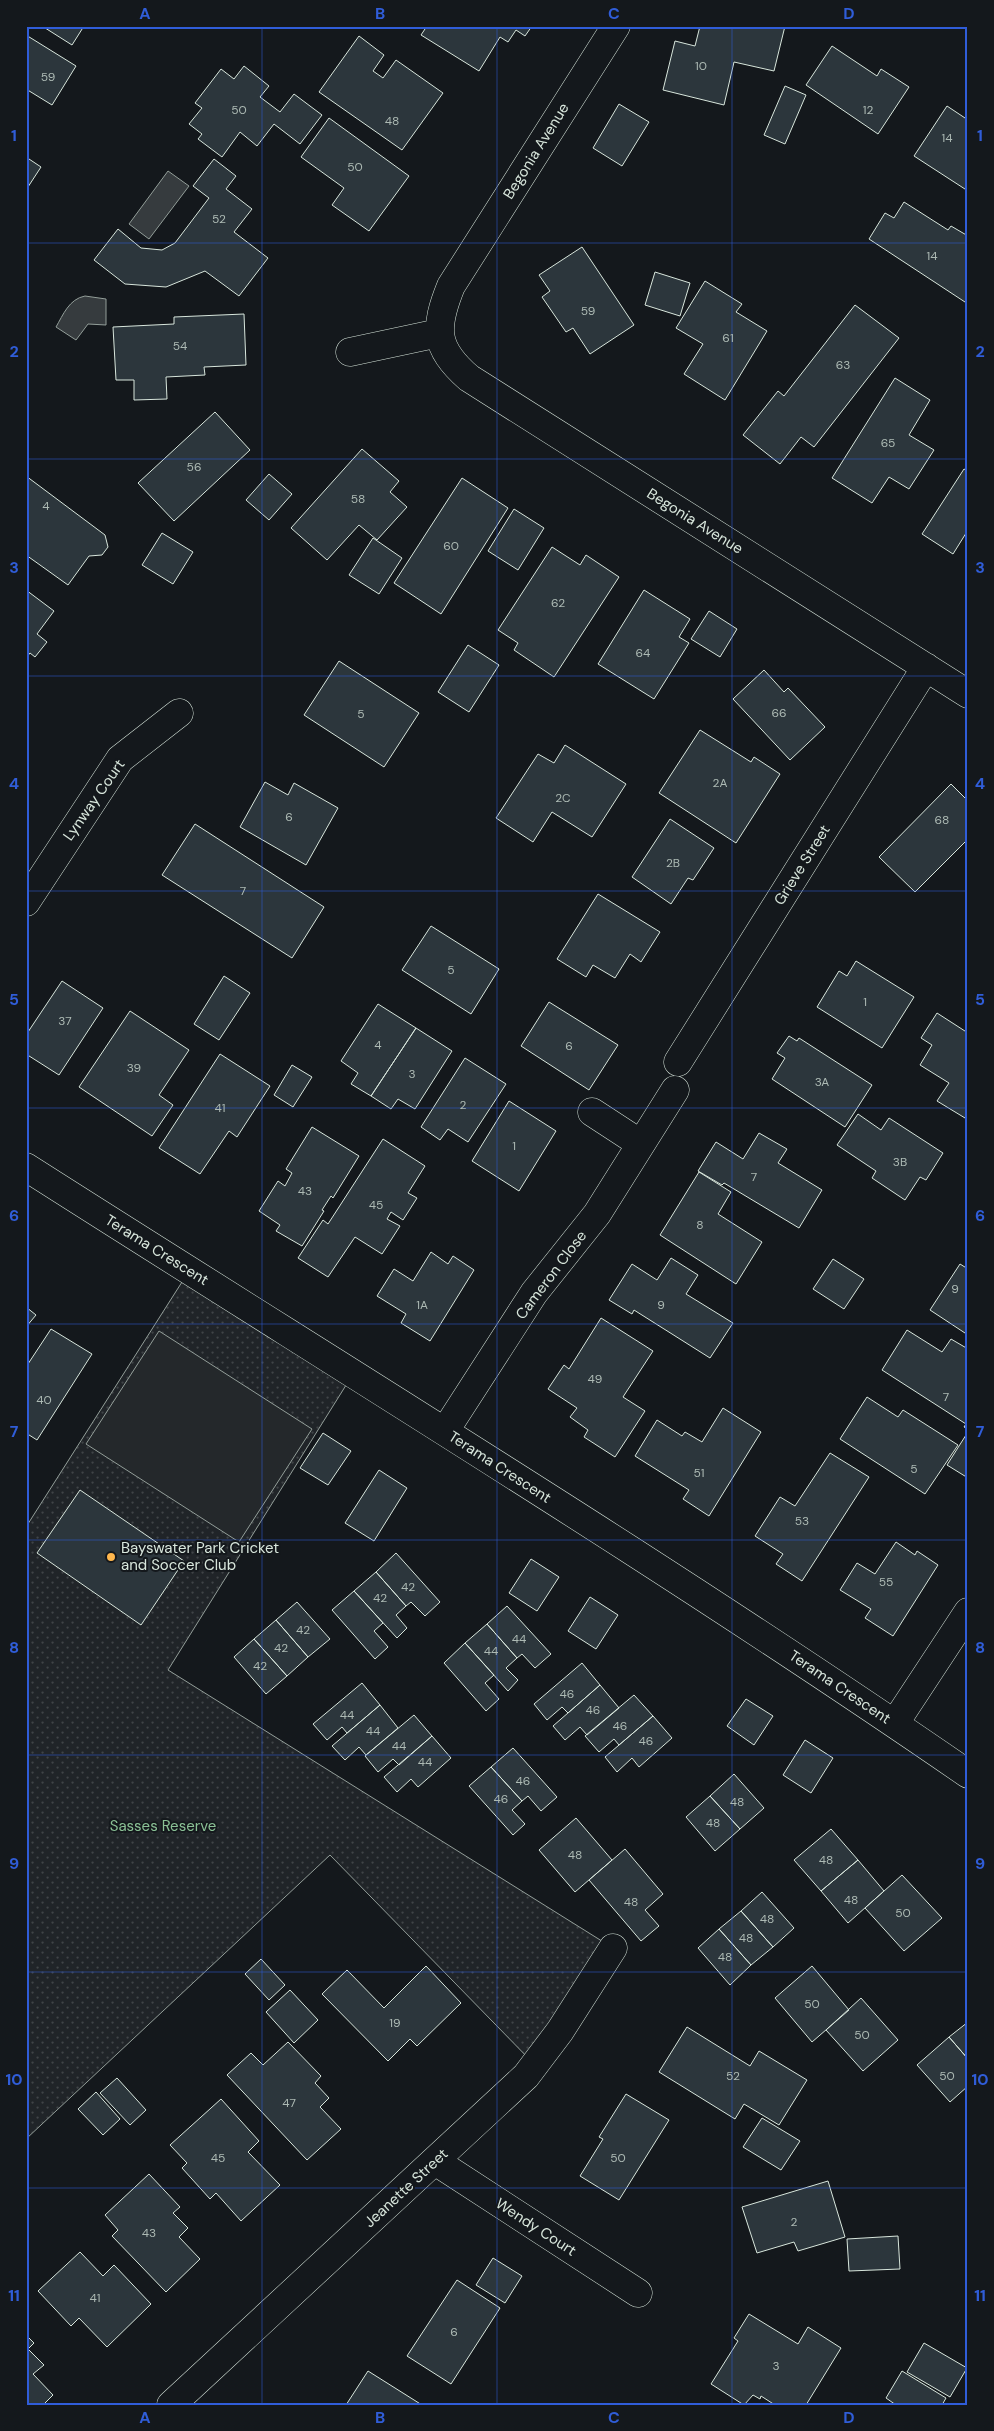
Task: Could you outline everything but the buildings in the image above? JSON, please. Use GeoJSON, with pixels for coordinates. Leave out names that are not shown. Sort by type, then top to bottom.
{"type":"FeatureCollection","features":[{"type":"Feature","properties":{"kind":"street","name":"Begonia Avenue"},"geometry":{"type":"LineString","coordinates":[[616,26],[451,286],[440,316],[438,333],[450,360],[470,378],[968,694]]}},
{"type":"Feature","properties":{"kind":"street"},"geometry":{"type":"LineString","coordinates":[[350,352],[438,333]]}},
{"type":"Feature","properties":{"kind":"street","name":"Grieve Street"},"geometry":{"type":"LineString","coordinates":[[678,1062],[926,668]]}},
{"type":"Feature","properties":{"kind":"street","name":"Lynway Court"},"geometry":{"type":"LineString","coordinates":[[26,902],[120,759],[179,713]]}},
{"type":"Feature","properties":{"kind":"street","name":"Cameron Close"},"geometry":{"type":"LineString","coordinates":[[445,1432],[534,1293],[597,1214],[675,1090]]}},
{"type":"Feature","properties":{"kind":"street"},"geometry":{"type":"LineString","coordinates":[[592,1112],[641,1144]]}},
{"type":"Feature","properties":{"kind":"street","name":"Terama Crescent"},"geometry":{"type":"LineString","coordinates":[[26,1167],[445,1432],[895,1723],[968,1774]]}},
{"type":"Feature","properties":{"kind":"street"},"geometry":{"type":"LineString","coordinates":[[895,1723],[968,1612]]}},
{"type":"Feature","properties":{"kind":"street","name":"Jeanette Street"},"geometry":{"type":"LineString","coordinates":[[171,2405],[503,2098],[544,2054],[613,1948]]}},
{"type":"Feature","properties":{"kind":"street","name":"Wendy Court"},"geometry":{"type":"LineString","coordinates":[[435,2161],[638,2293]]}},
{"type":"Feature","properties":{"kind":"green space","name":"Sasses Reserve"},"geometry":{"type":"Polygon","coordinates":[[[189,1271],[353,1374],[168,1670],[613,1948],[535,2065],[330,1855],[26,2139],[26,1527],[189,1271]]]}},
{"type":"Feature","properties":{"kind":"shaded area"},"geometry":{"type":"Polygon","coordinates":[[[168,171],[189,186],[149,239],[129,224],[168,171]]]}},
{"type":"Feature","properties":{"kind":"shaded area"},"geometry":{"type":"Polygon","coordinates":[[[85,296],[106,299],[106,325],[88,324],[76,340],[56,327],[71,304],[85,296]]]}},
{"type":"Feature","properties":{"kind":"shaded area"},"geometry":{"type":"Polygon","coordinates":[[[159,1331],[312,1429],[239,1542],[86,1444],[159,1331]]]}},
{"type":"Feature","properties":{"kind":"place","name":"Bayswater Park Cricket and Soccer Club"},"geometry":{"type":"Point","coordinates":[111,1557]}}]}
